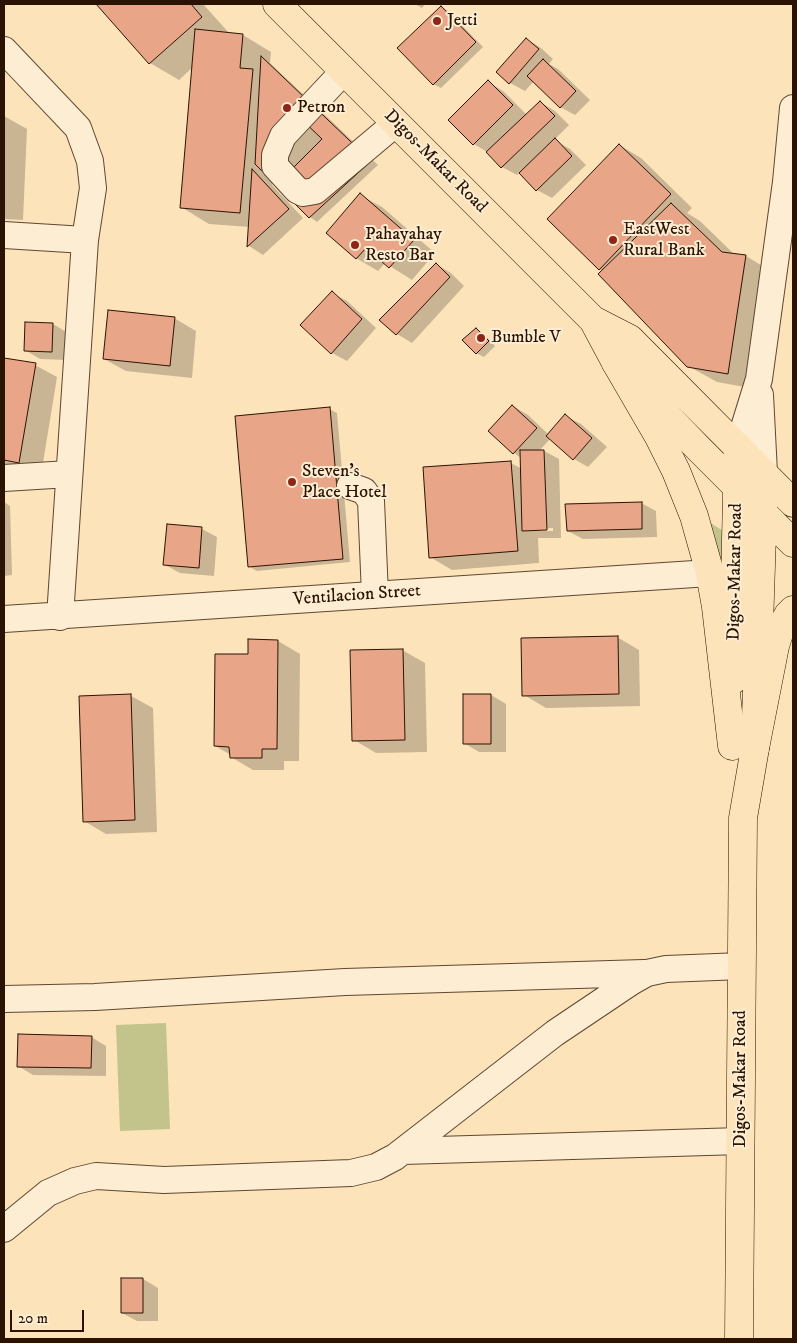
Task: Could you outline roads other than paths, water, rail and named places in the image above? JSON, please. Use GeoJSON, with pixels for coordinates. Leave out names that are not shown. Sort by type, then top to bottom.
{"type":"FeatureCollection","features":[{"type":"Feature","properties":{"kind":"main road","name":"Digos-Makar Road"},"geometry":{"type":"LineString","coordinates":[[277,4],[593,320],[616,363],[737,487],[743,747],[739,1339]]}},
{"type":"Feature","properties":{"kind":"main road","name":"Digos-Makar Road"},"geometry":{"type":"LineString","coordinates":[[593,320],[630,338],[793,504]]}},
{"type":"Feature","properties":{"kind":"main road"},"geometry":{"type":"LineString","coordinates":[[616,363],[659,437],[676,471],[694,516],[710,573],[722,647],[743,747]]}},
{"type":"Feature","properties":{"kind":"main road"},"geometry":{"type":"LineString","coordinates":[[738,447],[737,487],[793,543]]}},
{"type":"Feature","properties":{"kind":"main road","name":"Digos-Makar Road"},"geometry":{"type":"LineString","coordinates":[[743,747],[764,514],[764,473]]}},
{"type":"Feature","properties":{"kind":"main road"},"geometry":{"type":"LineString","coordinates":[[743,747],[780,630],[793,610]]}},
{"type":"Feature","properties":{"kind":"street"},"geometry":{"type":"LineString","coordinates":[[4,50],[78,128],[90,161],[93,188],[85,240],[60,617]]}},
{"type":"Feature","properties":{"kind":"street"},"geometry":{"type":"LineString","coordinates":[[344,70],[283,136],[275,155],[275,166],[297,190],[303,193],[316,191],[396,123]]}},
{"type":"Feature","properties":{"kind":"street"},"geometry":{"type":"LineString","coordinates":[[738,447],[759,379],[783,279],[793,108]]}},
{"type":"Feature","properties":{"kind":"street"},"geometry":{"type":"LineString","coordinates":[[4,235],[85,240]]}},
{"type":"Feature","properties":{"kind":"street"},"geometry":{"type":"LineString","coordinates":[[759,379],[764,473]]}},
{"type":"Feature","properties":{"kind":"street"},"geometry":{"type":"LineString","coordinates":[[4,478],[69,474]]}},
{"type":"Feature","properties":{"kind":"street"},"geometry":{"type":"LineString","coordinates":[[350,486],[364,491],[371,501],[375,595]]}},
{"type":"Feature","properties":{"kind":"street","name":"Ventilacion Street"},"geometry":{"type":"LineString","coordinates":[[4,619],[60,617],[710,573]]}},
{"type":"Feature","properties":{"kind":"street"},"geometry":{"type":"LineString","coordinates":[[4,999],[96,997],[345,982],[647,973],[666,969],[742,966]]}},
{"type":"Feature","properties":{"kind":"street"},"geometry":{"type":"LineString","coordinates":[[4,1229],[48,1193],[75,1180],[96,1176],[164,1180],[351,1173],[376,1167],[395,1157],[555,1033],[647,973]]}},
{"type":"Feature","properties":{"kind":"street"},"geometry":{"type":"LineString","coordinates":[[403,1151],[741,1141]]}},
{"type":"Feature","properties":{"kind":"place","name":"Jetti"},"geometry":{"type":"Point","coordinates":[437,21]}},
{"type":"Feature","properties":{"kind":"place","name":"Petron"},"geometry":{"type":"Point","coordinates":[287,108]}},
{"type":"Feature","properties":{"kind":"place","name":"EastWest Rural Bank"},"geometry":{"type":"Point","coordinates":[613,240]}},
{"type":"Feature","properties":{"kind":"place","name":"Pahayahay Resto Bar"},"geometry":{"type":"Point","coordinates":[355,245]}},
{"type":"Feature","properties":{"kind":"place","name":"Bumble V"},"geometry":{"type":"Point","coordinates":[481,338]}},
{"type":"Feature","properties":{"kind":"place","name":"Steven’s Place Hotel"},"geometry":{"type":"Point","coordinates":[292,482]}}]}
